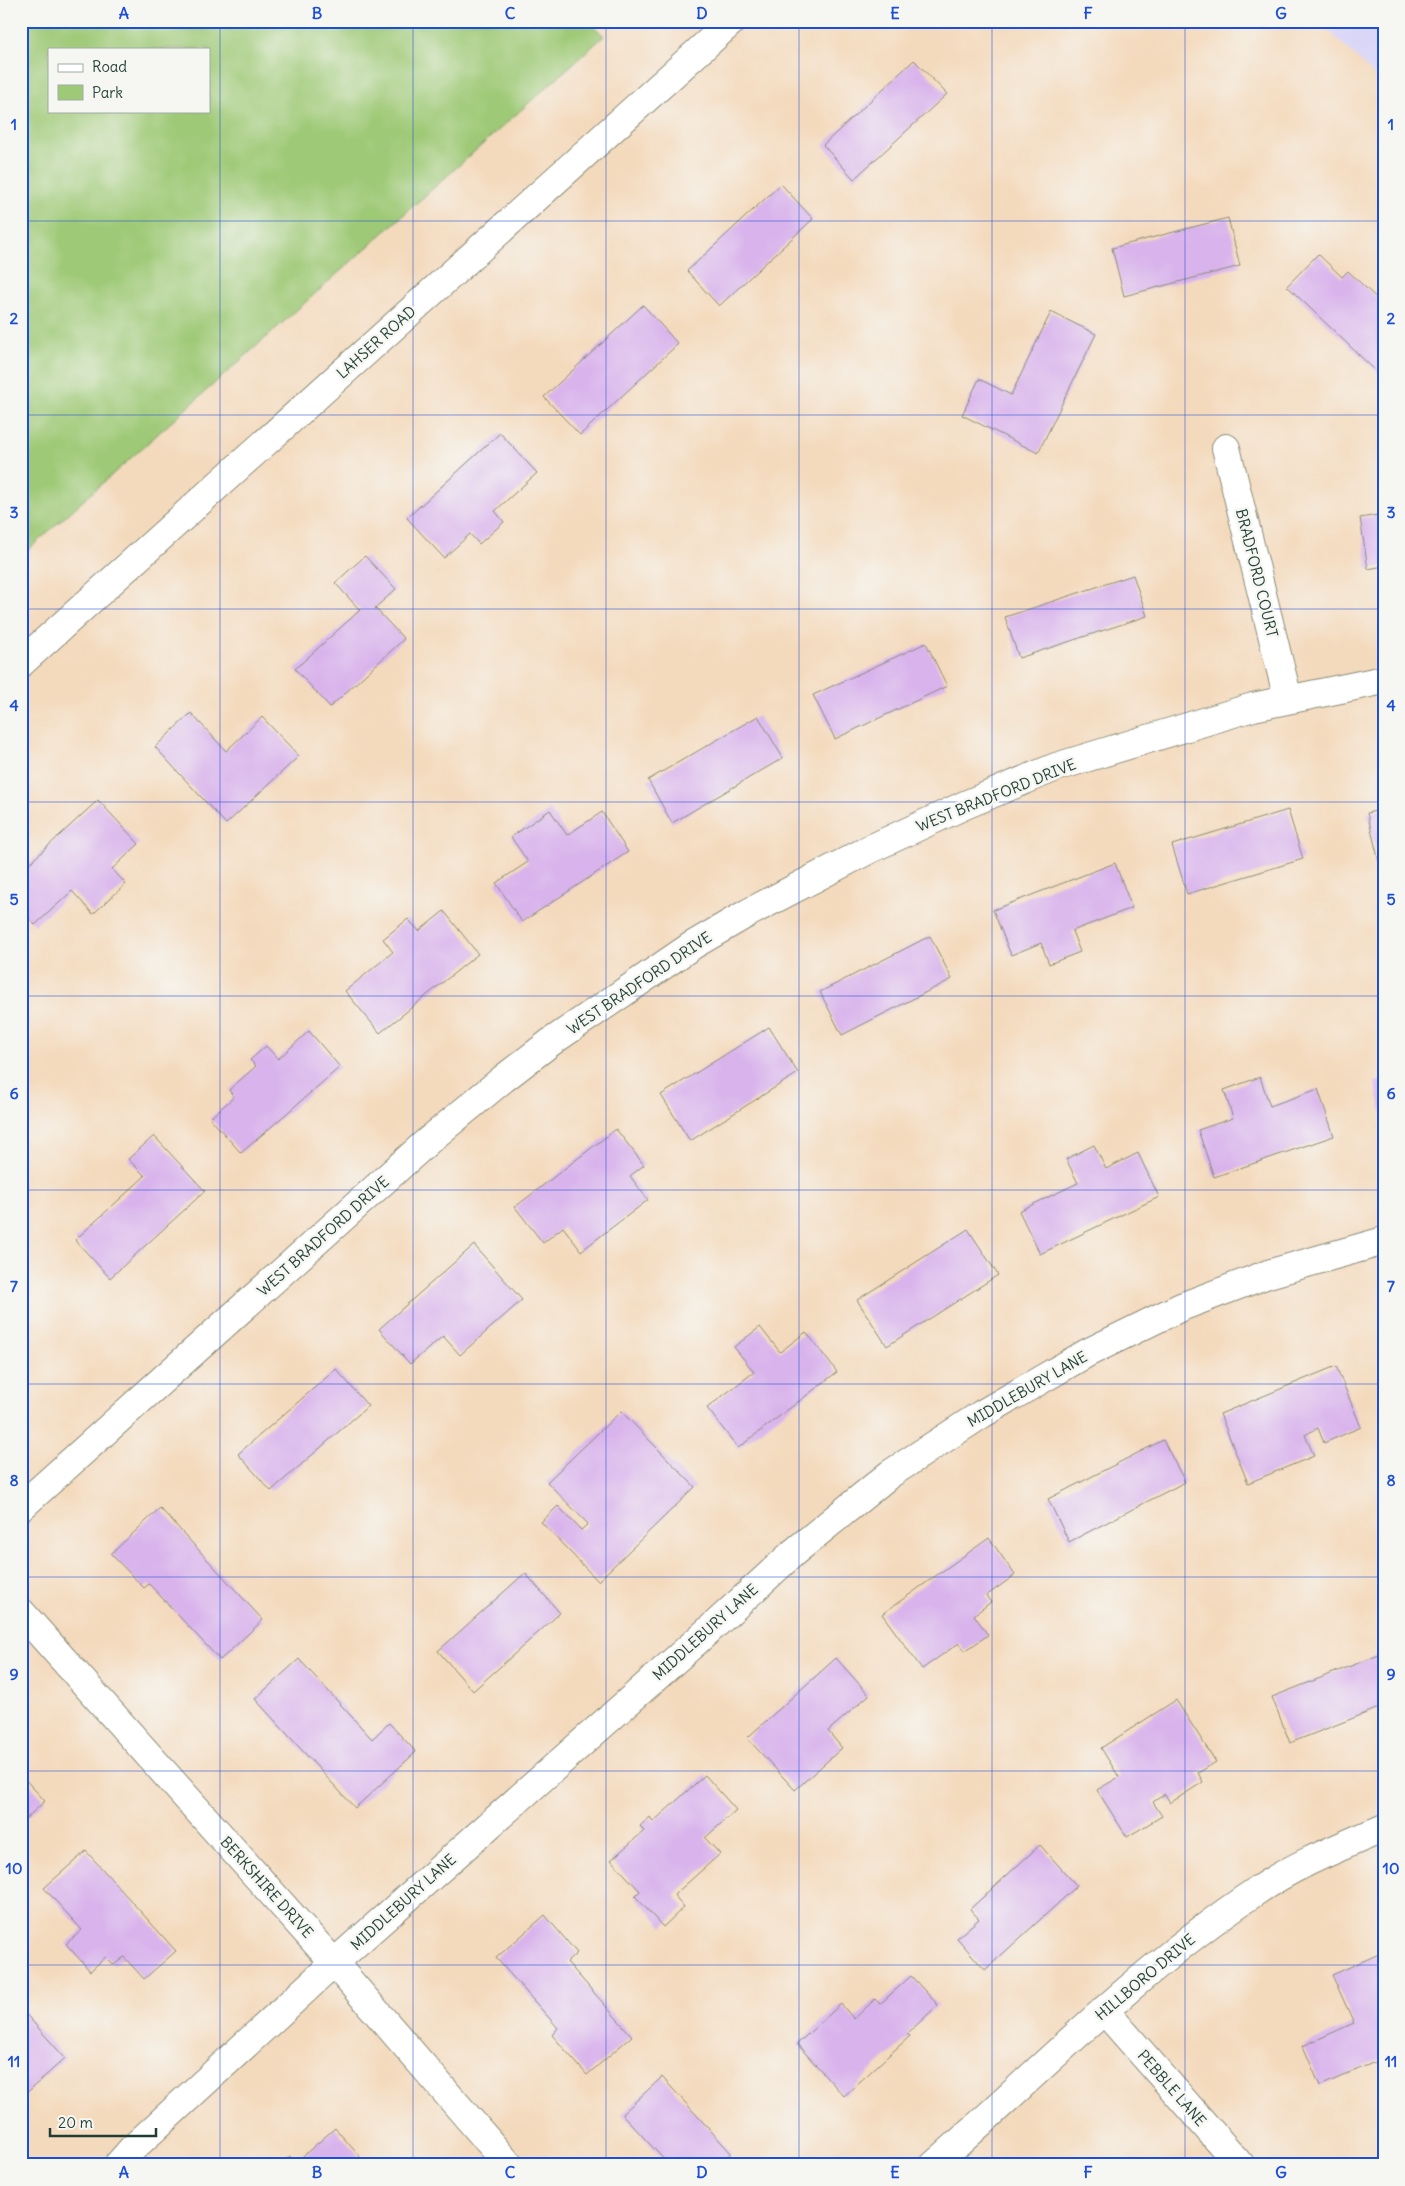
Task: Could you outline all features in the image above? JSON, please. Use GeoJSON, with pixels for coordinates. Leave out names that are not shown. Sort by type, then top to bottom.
{"type":"FeatureCollection","features":[{"type":"Feature","properties":{"kind":"street","name":"LAHSER ROAD"},"geometry":{"type":"LineString","coordinates":[[21,663],[732,21]]}},
{"type":"Feature","properties":{"kind":"street","name":"BRADFORD COURT"},"geometry":{"type":"LineString","coordinates":[[1226,448],[1288,699]]}},
{"type":"Feature","properties":{"kind":"street","name":"WEST BRADFORD DRIVE"},"geometry":{"type":"LineString","coordinates":[[21,1507],[428,1141],[551,1042],[694,945],[748,913],[870,848],[1065,764],[1253,706],[1384,680]]}},
{"type":"Feature","properties":{"kind":"street","name":"MIDDLEBURY LANE"},"geometry":{"type":"LineString","coordinates":[[118,2165],[133,2148],[334,1963],[704,1635],[793,1553],[890,1474],[982,1414],[1079,1358],[1182,1307],[1268,1274],[1384,1241]]}},
{"type":"Feature","properties":{"kind":"street","name":"BERKSHIRE DRIVE"},"geometry":{"type":"LineString","coordinates":[[21,1612],[334,1963],[509,2165]]}},
{"type":"Feature","properties":{"kind":"street","name":"HILLBORO DRIVE"},"geometry":{"type":"LineString","coordinates":[[934,2165],[1104,2010],[1193,1937],[1256,1891],[1322,1855],[1384,1828]]}},
{"type":"Feature","properties":{"kind":"street","name":"PEBBLE LANE"},"geometry":{"type":"LineString","coordinates":[[1104,2010],[1240,2165]]}},
{"type":"Feature","properties":{"kind":"shaded area"},"geometry":{"type":"Polygon","coordinates":[[[1319,21],[1384,21],[1384,85],[1319,21]]]}},
{"type":"Feature","properties":{"kind":"green space"},"geometry":{"type":"Polygon","coordinates":[[[21,21],[589,21],[604,36],[21,556],[21,21]]]}},
{"type":"Feature","properties":{"kind":"building"},"geometry":{"type":"Polygon","coordinates":[[[914,60],[947,94],[854,179],[823,145],[914,60]]]}},
{"type":"Feature","properties":{"kind":"building"},"geometry":{"type":"Polygon","coordinates":[[[781,184],[813,219],[719,306],[687,271],[781,184]]]}},
{"type":"Feature","properties":{"kind":"building"},"geometry":{"type":"Polygon","coordinates":[[[1228,218],[1240,266],[1124,296],[1112,248],[1228,218]]]}},
{"type":"Feature","properties":{"kind":"building"},"geometry":{"type":"Polygon","coordinates":[[[1318,254],[1342,277],[1348,271],[1384,305],[1384,369],[1379,374],[1287,286],[1318,254]]]}},
{"type":"Feature","properties":{"kind":"building"},"geometry":{"type":"Polygon","coordinates":[[[643,305],[678,344],[580,435],[544,397],[643,305]]]}},
{"type":"Feature","properties":{"kind":"building"},"geometry":{"type":"Polygon","coordinates":[[[1051,312],[1096,334],[1038,453],[962,415],[979,379],[1011,395],[1051,312]]]}},
{"type":"Feature","properties":{"kind":"building"},"geometry":{"type":"Polygon","coordinates":[[[500,433],[537,473],[495,511],[504,522],[479,544],[470,534],[444,558],[407,518],[500,433]]]}},
{"type":"Feature","properties":{"kind":"building"},"geometry":{"type":"Polygon","coordinates":[[[1384,514],[1384,566],[1368,569],[1360,518],[1384,514]]]}},
{"type":"Feature","properties":{"kind":"building"},"geometry":{"type":"Polygon","coordinates":[[[365,556],[396,589],[375,608],[404,639],[330,707],[295,669],[360,610],[335,583],[365,556]]]}},
{"type":"Feature","properties":{"kind":"building"},"geometry":{"type":"Polygon","coordinates":[[[1133,575],[1147,616],[1019,658],[1005,617],[1133,575]]]}},
{"type":"Feature","properties":{"kind":"building"},"geometry":{"type":"Polygon","coordinates":[[[926,643],[947,686],[835,739],[813,695],[926,643]]]}},
{"type":"Feature","properties":{"kind":"building"},"geometry":{"type":"Polygon","coordinates":[[[191,713],[226,751],[262,717],[299,756],[226,824],[155,747],[191,713]]]}},
{"type":"Feature","properties":{"kind":"building"},"geometry":{"type":"Polygon","coordinates":[[[758,716],[783,758],[672,823],[648,780],[758,716]]]}},
{"type":"Feature","properties":{"kind":"building"},"geometry":{"type":"Polygon","coordinates":[[[98,800],[139,844],[112,869],[126,884],[93,914],[72,891],[35,925],[21,910],[21,871],[98,800]]]}},
{"type":"Feature","properties":{"kind":"building"},"geometry":{"type":"Polygon","coordinates":[[[1384,809],[1384,878],[1383,878],[1367,813],[1384,809]]]}},
{"type":"Feature","properties":{"kind":"building"},"geometry":{"type":"Polygon","coordinates":[[[550,810],[567,835],[602,812],[628,852],[522,922],[496,883],[528,862],[511,837],[550,810]]]}},
{"type":"Feature","properties":{"kind":"building"},"geometry":{"type":"Polygon","coordinates":[[[1288,810],[1303,859],[1187,894],[1172,845],[1288,810]]]}},
{"type":"Feature","properties":{"kind":"building"},"geometry":{"type":"Polygon","coordinates":[[[1115,863],[1132,908],[1072,931],[1080,952],[1049,964],[1041,943],[1011,955],[993,910],[1115,863]]]}},
{"type":"Feature","properties":{"kind":"building"},"geometry":{"type":"Polygon","coordinates":[[[444,911],[478,954],[380,1033],[345,991],[393,952],[383,939],[408,919],[419,931],[444,911]]]}},
{"type":"Feature","properties":{"kind":"building"},"geometry":{"type":"Polygon","coordinates":[[[930,936],[952,979],[842,1035],[820,992],[930,936]]]}},
{"type":"Feature","properties":{"kind":"building"},"geometry":{"type":"Polygon","coordinates":[[[769,1027],[798,1073],[690,1141],[661,1095],[769,1027]]]}},
{"type":"Feature","properties":{"kind":"building"},"geometry":{"type":"Polygon","coordinates":[[[309,1031],[340,1067],[241,1153],[210,1118],[234,1097],[229,1090],[256,1066],[250,1060],[266,1046],[278,1059],[309,1031]]]}},
{"type":"Feature","properties":{"kind":"building"},"geometry":{"type":"Polygon","coordinates":[[[1260,1077],[1270,1106],[1318,1089],[1334,1136],[1214,1177],[1198,1130],[1233,1118],[1224,1090],[1260,1077]]]}},
{"type":"Feature","properties":{"kind":"building"},"geometry":{"type":"Polygon","coordinates":[[[1384,1080],[1384,1116],[1383,1116],[1375,1082],[1384,1080]]]}},
{"type":"Feature","properties":{"kind":"building"},"geometry":{"type":"Polygon","coordinates":[[[616,1129],[644,1165],[630,1176],[648,1200],[581,1251],[563,1227],[543,1243],[515,1207],[616,1129]]]}},
{"type":"Feature","properties":{"kind":"building"},"geometry":{"type":"Polygon","coordinates":[[[154,1136],[205,1191],[110,1278],[75,1240],[145,1176],[128,1159],[154,1136]]]}},
{"type":"Feature","properties":{"kind":"building"},"geometry":{"type":"Polygon","coordinates":[[[1094,1145],[1106,1169],[1138,1153],[1159,1197],[1040,1254],[1019,1211],[1078,1183],[1066,1159],[1094,1145]]]}},
{"type":"Feature","properties":{"kind":"building"},"geometry":{"type":"Polygon","coordinates":[[[968,1229],[998,1275],[887,1346],[857,1300],[968,1229]]]}},
{"type":"Feature","properties":{"kind":"building"},"geometry":{"type":"Polygon","coordinates":[[[474,1245],[522,1300],[460,1355],[443,1336],[410,1364],[379,1329],[474,1245]]]}},
{"type":"Feature","properties":{"kind":"building"},"geometry":{"type":"Polygon","coordinates":[[[760,1327],[780,1352],[806,1332],[837,1372],[738,1448],[707,1408],[754,1372],[734,1347],[760,1327]]]}},
{"type":"Feature","properties":{"kind":"building"},"geometry":{"type":"Polygon","coordinates":[[[1336,1366],[1361,1427],[1324,1443],[1318,1428],[1305,1435],[1314,1456],[1248,1483],[1220,1414],[1336,1366]]]}},
{"type":"Feature","properties":{"kind":"building"},"geometry":{"type":"Polygon","coordinates":[[[336,1369],[368,1406],[271,1491],[238,1454],[336,1369]]]}},
{"type":"Feature","properties":{"kind":"building"},"geometry":{"type":"Polygon","coordinates":[[[621,1411],[695,1487],[598,1581],[541,1522],[558,1506],[581,1530],[588,1524],[547,1482],[621,1411]]]}},
{"type":"Feature","properties":{"kind":"building"},"geometry":{"type":"Polygon","coordinates":[[[1163,1440],[1185,1482],[1069,1542],[1048,1499],[1163,1440]]]}},
{"type":"Feature","properties":{"kind":"building"},"geometry":{"type":"Polygon","coordinates":[[[160,1508],[263,1620],[220,1660],[149,1584],[144,1588],[111,1554],[160,1508]]]}},
{"type":"Feature","properties":{"kind":"building"},"geometry":{"type":"Polygon","coordinates":[[[989,1538],[1015,1575],[986,1596],[991,1602],[974,1615],[988,1635],[965,1651],[959,1643],[922,1669],[882,1614],[989,1538]]]}},
{"type":"Feature","properties":{"kind":"building"},"geometry":{"type":"Polygon","coordinates":[[[525,1573],[560,1613],[473,1691],[438,1651],[525,1573]]]}},
{"type":"Feature","properties":{"kind":"building"},"geometry":{"type":"Polygon","coordinates":[[[1384,1653],[1384,1706],[1290,1743],[1272,1697],[1384,1653]]]}},
{"type":"Feature","properties":{"kind":"building"},"geometry":{"type":"Polygon","coordinates":[[[836,1658],[869,1695],[828,1731],[842,1748],[795,1790],[747,1738],[836,1658]]]}},
{"type":"Feature","properties":{"kind":"building"},"geometry":{"type":"Polygon","coordinates":[[[299,1659],[372,1739],[389,1723],[416,1752],[355,1808],[255,1699],[299,1659]]]}},
{"type":"Feature","properties":{"kind":"building"},"geometry":{"type":"Polygon","coordinates":[[[1176,1700],[1216,1762],[1198,1773],[1203,1782],[1170,1803],[1165,1794],[1153,1802],[1162,1816],[1127,1837],[1097,1790],[1119,1777],[1101,1748],[1176,1700]]]}},
{"type":"Feature","properties":{"kind":"building"},"geometry":{"type":"Polygon","coordinates":[[[21,1775],[45,1801],[21,1823],[21,1775]]]}},
{"type":"Feature","properties":{"kind":"building"},"geometry":{"type":"Polygon","coordinates":[[[705,1775],[736,1810],[705,1838],[720,1854],[674,1895],[684,1907],[663,1927],[635,1896],[640,1891],[611,1860],[644,1831],[640,1826],[650,1817],[653,1822],[705,1775]]]}},
{"type":"Feature","properties":{"kind":"building"},"geometry":{"type":"Polygon","coordinates":[[[1040,1845],[1077,1886],[985,1970],[957,1938],[979,1919],[970,1909],[1040,1845]]]}},
{"type":"Feature","properties":{"kind":"building"},"geometry":{"type":"Polygon","coordinates":[[[86,1851],[176,1951],[144,1979],[124,1957],[114,1965],[106,1957],[90,1971],[66,1944],[82,1930],[44,1888],[86,1851]]]}},
{"type":"Feature","properties":{"kind":"building"},"geometry":{"type":"Polygon","coordinates":[[[545,1915],[577,1953],[567,1962],[632,2036],[587,2075],[552,2035],[558,2028],[496,1958],[545,1915]]]}},
{"type":"Feature","properties":{"kind":"building"},"geometry":{"type":"Polygon","coordinates":[[[1379,1954],[1384,1965],[1384,2058],[1320,2086],[1303,2046],[1354,2023],[1332,1975],[1379,1954]]]}},
{"type":"Feature","properties":{"kind":"building"},"geometry":{"type":"Polygon","coordinates":[[[911,1976],[938,2005],[907,2034],[910,2036],[844,2096],[797,2044],[841,2004],[854,2019],[875,1999],[880,2004],[911,1976]]]}},
{"type":"Feature","properties":{"kind":"building"},"geometry":{"type":"Polygon","coordinates":[[[24,2012],[65,2058],[21,2098],[21,2014],[24,2012]]]}},
{"type":"Feature","properties":{"kind":"building"},"geometry":{"type":"Polygon","coordinates":[[[662,2077],[731,2153],[723,2160],[728,2165],[669,2165],[622,2114],[662,2077]]]}},
{"type":"Feature","properties":{"kind":"building"},"geometry":{"type":"Polygon","coordinates":[[[335,2128],[367,2165],[280,2165],[290,2156],[295,2163],[335,2128]]]}}]}
